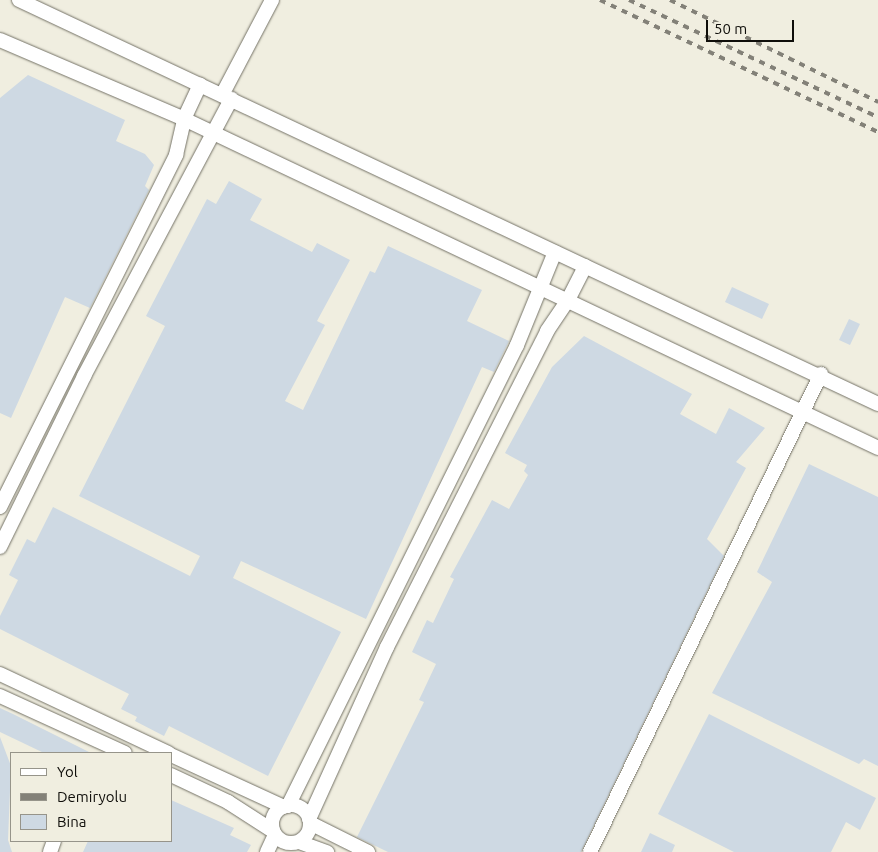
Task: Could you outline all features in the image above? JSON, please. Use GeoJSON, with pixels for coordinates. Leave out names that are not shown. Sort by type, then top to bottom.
{"type":"FeatureCollection","features":[{"type":"Feature","properties":{"kind":"street"},"geometry":{"type":"LineString","coordinates":[[19,0],[585,266],[821,374],[878,404]]}},
{"type":"Feature","properties":{"kind":"street"},"geometry":{"type":"LineString","coordinates":[[0,547],[84,376],[213,134],[226,97],[272,0]]}},
{"type":"Feature","properties":{"kind":"street"},"geometry":{"type":"LineString","coordinates":[[2,45],[184,119],[804,411],[878,448]]}},
{"type":"Feature","properties":{"kind":"street"},"geometry":{"type":"LineString","coordinates":[[0,507],[176,155],[184,119],[200,85]]}},
{"type":"Feature","properties":{"kind":"street"},"geometry":{"type":"LineString","coordinates":[[267,852],[274,833],[275,814],[286,806],[373,640],[516,345],[555,252]]}},
{"type":"Feature","properties":{"kind":"street"},"geometry":{"type":"LineString","coordinates":[[294,846],[307,834],[310,821],[387,647],[547,331],[568,300],[585,266]]}},
{"type":"Feature","properties":{"kind":"street"},"geometry":{"type":"LineString","coordinates":[[68,368],[84,376]]}},
{"type":"Feature","properties":{"kind":"street"},"geometry":{"type":"LineString","coordinates":[[590,852],[821,374]]}},
{"type":"Feature","properties":{"kind":"street"},"geometry":{"type":"LineString","coordinates":[[28,449],[45,456]]}},
{"type":"Feature","properties":{"kind":"street"},"geometry":{"type":"LineString","coordinates":[[373,640],[387,647]]}},
{"type":"Feature","properties":{"kind":"street"},"geometry":{"type":"LineString","coordinates":[[0,674],[166,752]]}},
{"type":"Feature","properties":{"kind":"street"},"geometry":{"type":"LineString","coordinates":[[0,696],[95,747],[120,752]]}},
{"type":"Feature","properties":{"kind":"street"},"geometry":{"type":"LineString","coordinates":[[172,755],[286,806],[299,807],[310,821],[368,852]]}},
{"type":"Feature","properties":{"kind":"street"},"geometry":{"type":"LineString","coordinates":[[172,775],[228,802],[274,833],[282,841],[294,846],[327,852]]}},
{"type":"Feature","properties":{"kind":"building"},"geometry":{"type":"Polygon","coordinates":[[[28,75],[125,120],[116,141],[145,154],[154,165],[145,186],[149,190],[90,308],[65,297],[11,418],[0,413],[0,98],[28,75]]]}},
{"type":"Feature","properties":{"kind":"building"},"geometry":{"type":"Polygon","coordinates":[[[229,181],[262,199],[250,220],[312,252],[317,243],[350,260],[317,321],[325,325],[285,401],[303,410],[370,271],[375,273],[388,246],[482,290],[467,321],[509,341],[494,372],[482,367],[366,619],[241,561],[233,578],[341,632],[268,776],[169,726],[164,736],[135,721],[137,717],[121,709],[129,694],[0,629],[0,616],[18,580],[9,575],[27,539],[35,543],[53,507],[190,576],[200,556],[79,496],[165,326],[146,316],[207,199],[216,204],[229,181]]]}},
{"type":"Feature","properties":{"kind":"building"},"geometry":{"type":"Polygon","coordinates":[[[732,287],[769,304],[762,319],[725,302],[732,287]]]}},
{"type":"Feature","properties":{"kind":"building"},"geometry":{"type":"Polygon","coordinates":[[[849,319],[860,324],[850,345],[839,340],[849,319]]]}},
{"type":"Feature","properties":{"kind":"building"},"geometry":{"type":"Polygon","coordinates":[[[584,336],[692,394],[680,414],[716,434],[729,408],[765,428],[736,462],[746,468],[707,539],[724,556],[581,852],[388,852],[357,837],[424,702],[419,700],[436,664],[412,652],[427,620],[433,623],[454,579],[450,577],[492,500],[509,509],[528,475],[524,471],[527,465],[505,453],[552,367],[584,336]]]}},
{"type":"Feature","properties":{"kind":"building"},"geometry":{"type":"Polygon","coordinates":[[[809,464],[878,497],[878,766],[864,759],[859,764],[712,693],[772,582],[757,572],[809,464]]]}},
{"type":"Feature","properties":{"kind":"building"},"geometry":{"type":"Polygon","coordinates":[[[0,708],[89,752],[42,752],[0,732],[0,708]]]}},
{"type":"Feature","properties":{"kind":"building"},"geometry":{"type":"Polygon","coordinates":[[[709,714],[876,798],[860,830],[846,822],[831,852],[734,852],[658,814],[709,714]]]}},
{"type":"Feature","properties":{"kind":"building"},"geometry":{"type":"Polygon","coordinates":[[[0,737],[10,763],[8,840],[12,852],[0,852],[0,737]]]}},
{"type":"Feature","properties":{"kind":"building"},"geometry":{"type":"Polygon","coordinates":[[[172,800],[234,828],[230,835],[251,845],[247,852],[83,852],[88,842],[172,842],[172,800]]]}},
{"type":"Feature","properties":{"kind":"building"},"geometry":{"type":"Polygon","coordinates":[[[650,833],[675,845],[672,852],[641,852],[650,833]]]}},
{"type":"Feature","properties":{"kind":"railway"},"geometry":{"type":"LineString","coordinates":[[600,0],[878,132]]}},
{"type":"Feature","properties":{"kind":"railway"},"geometry":{"type":"LineString","coordinates":[[629,0],[878,117]]}},
{"type":"Feature","properties":{"kind":"railway"},"geometry":{"type":"LineString","coordinates":[[670,0],[878,102]]}}]}
